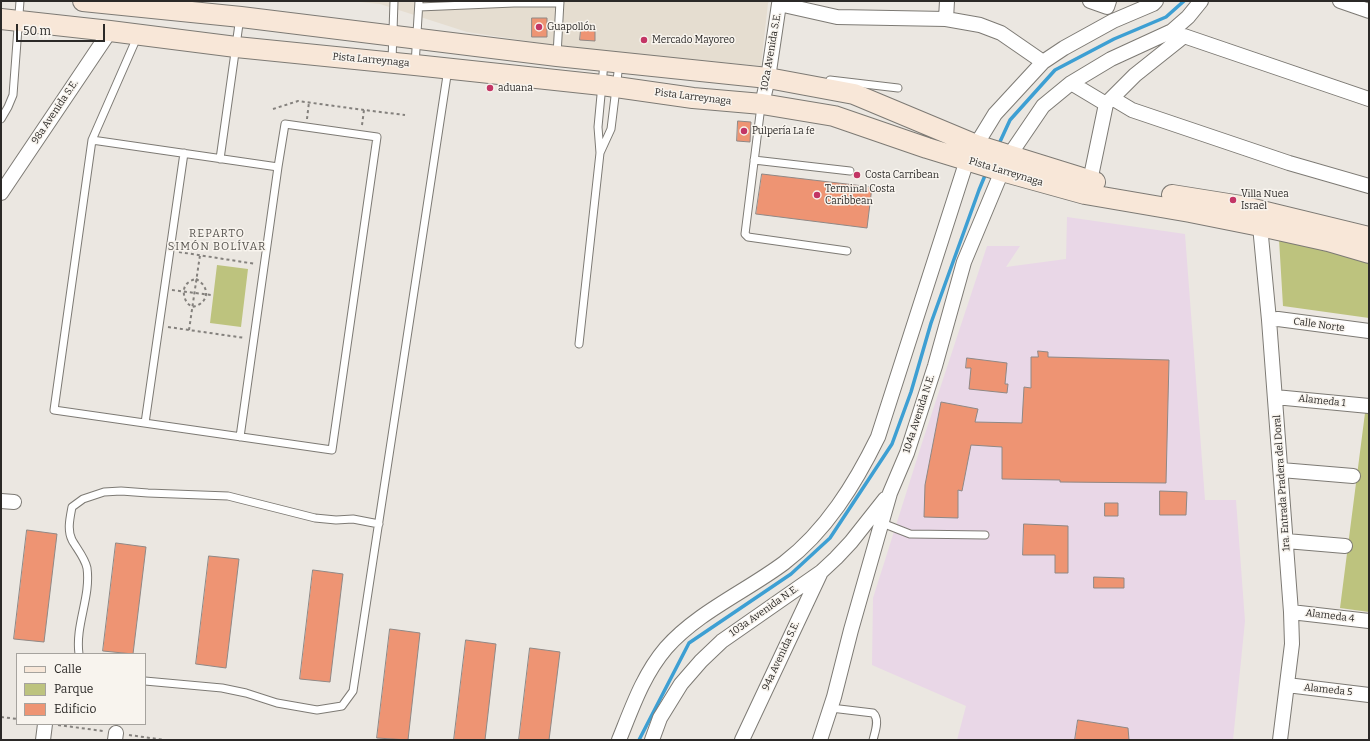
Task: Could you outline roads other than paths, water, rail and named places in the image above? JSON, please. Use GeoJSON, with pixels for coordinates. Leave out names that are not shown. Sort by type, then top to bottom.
{"type":"FeatureCollection","features":[{"type":"Feature","properties":{"kind":"main road","name":"Pista Larreynaga"},"geometry":{"type":"LineString","coordinates":[[83,1],[240,17],[557,56],[819,82],[854,94],[974,154]]}},
{"type":"Feature","properties":{"kind":"main road","name":"Pista Larreynaga"},"geometry":{"type":"LineString","coordinates":[[10,21],[138,34],[236,47],[609,86],[694,98],[762,104],[834,116],[927,148],[974,154],[1004,163],[1085,194],[1260,226],[1328,241],[1369,253]]}},
{"type":"Feature","properties":{"kind":"main road","name":"Pista Larreynaga"},"geometry":{"type":"LineString","coordinates":[[1004,163],[1090,181],[1241,206],[1369,237]]}},
{"type":"Feature","properties":{"kind":"street"},"geometry":{"type":"LineString","coordinates":[[946,20],[947,1]]}},
{"type":"Feature","properties":{"kind":"street"},"geometry":{"type":"LineString","coordinates":[[1090,1],[1108,4]]}},
{"type":"Feature","properties":{"kind":"street"},"geometry":{"type":"LineString","coordinates":[[619,740],[644,680],[666,648],[692,624],[783,563],[803,547],[840,503],[867,460],[878,437],[974,154],[995,114],[1044,62],[1064,48],[1113,21],[1153,4],[1156,1]]}},
{"type":"Feature","properties":{"kind":"street","name":"104a Avenida N.E."},"geometry":{"type":"LineString","coordinates":[[820,740],[831,708],[890,492],[907,453],[935,366],[964,262],[1004,163],[1042,106],[1071,83],[1110,59],[1172,31],[1188,17],[1201,1]]}},
{"type":"Feature","properties":{"kind":"street"},"geometry":{"type":"LineString","coordinates":[[1340,1],[1369,11]]}},
{"type":"Feature","properties":{"kind":"street"},"geometry":{"type":"LineString","coordinates":[[779,2],[838,17],[946,20],[980,25],[1000,33],[1044,62]]}},
{"type":"Feature","properties":{"kind":"street","name":"102a Avenida S.E."},"geometry":{"type":"LineString","coordinates":[[762,104],[768,78],[779,2]]}},
{"type":"Feature","properties":{"kind":"street"},"geometry":{"type":"LineString","coordinates":[[1090,181],[1109,101],[1135,75],[1184,36],[1188,17]]}},
{"type":"Feature","properties":{"kind":"street","name":"98a Avenida S.E."},"geometry":{"type":"LineString","coordinates":[[1,193],[110,31]]}},
{"type":"Feature","properties":{"kind":"street"},"geometry":{"type":"LineString","coordinates":[[1184,36],[1369,99]]}},
{"type":"Feature","properties":{"kind":"street"},"geometry":{"type":"LineString","coordinates":[[1071,83],[1132,110],[1289,163],[1369,186]]}},
{"type":"Feature","properties":{"kind":"street","name":"1ra. Entrada Pradera del Doral"},"geometry":{"type":"LineString","coordinates":[[1260,226],[1269,320],[1292,612],[1292,644],[1280,740]]}},
{"type":"Feature","properties":{"kind":"street","name":"Calle Norte"},"geometry":{"type":"LineString","coordinates":[[1269,320],[1278,319],[1369,331]]}},
{"type":"Feature","properties":{"kind":"street","name":"Alameda 1"},"geometry":{"type":"LineString","coordinates":[[1275,397],[1369,406]]}},
{"type":"Feature","properties":{"kind":"street"},"geometry":{"type":"LineString","coordinates":[[1281,470],[1353,476]]}},
{"type":"Feature","properties":{"kind":"street","name":"103a Avenida N.E."},"geometry":{"type":"LineString","coordinates":[[652,740],[660,718],[681,684],[701,661],[722,641],[821,572],[852,542],[890,492]]}},
{"type":"Feature","properties":{"kind":"street"},"geometry":{"type":"LineString","coordinates":[[1286,541],[1345,546]]}},
{"type":"Feature","properties":{"kind":"street","name":"94a Avenida S.E."},"geometry":{"type":"LineString","coordinates":[[742,740],[821,572]]}},
{"type":"Feature","properties":{"kind":"street","name":"Alameda 4"},"geometry":{"type":"LineString","coordinates":[[1292,612],[1369,621]]}},
{"type":"Feature","properties":{"kind":"street","name":"Alameda 5"},"geometry":{"type":"LineString","coordinates":[[1287,686],[1369,694]]}},
{"type":"Feature","properties":{"kind":"street"},"geometry":{"type":"LineString","coordinates":[[43,740],[45,725]]}},
{"type":"Feature","properties":{"kind":"lane"},"geometry":{"type":"LineString","coordinates":[[1,119],[13,94],[10,21],[20,1]]}},
{"type":"Feature","properties":{"kind":"lane"},"geometry":{"type":"LineString","coordinates":[[392,63],[394,1]]}},
{"type":"Feature","properties":{"kind":"lane"},"geometry":{"type":"LineString","coordinates":[[415,65],[419,4],[560,2],[557,56]]}},
{"type":"Feature","properties":{"kind":"lane"},"geometry":{"type":"LineString","coordinates":[[220,158],[240,17]]}},
{"type":"Feature","properties":{"kind":"lane"},"geometry":{"type":"LineString","coordinates":[[138,34],[92,140],[54,410],[240,437],[332,450],[377,137],[285,124],[240,437]]}},
{"type":"Feature","properties":{"kind":"lane"},"geometry":{"type":"LineString","coordinates":[[579,344],[600,153],[598,127],[609,86],[612,62]]}},
{"type":"Feature","properties":{"kind":"lane"},"geometry":{"type":"LineString","coordinates":[[600,153],[611,129],[609,86],[612,62]]}},
{"type":"Feature","properties":{"kind":"lane"},"geometry":{"type":"LineString","coordinates":[[146,681],[222,688],[246,693],[277,703],[317,710],[342,706],[353,691],[448,68]]}},
{"type":"Feature","properties":{"kind":"lane"},"geometry":{"type":"LineString","coordinates":[[819,82],[898,88]]}},
{"type":"Feature","properties":{"kind":"lane"},"geometry":{"type":"LineString","coordinates":[[762,104],[745,234],[746,236],[847,251]]}},
{"type":"Feature","properties":{"kind":"lane"},"geometry":{"type":"LineString","coordinates":[[92,140],[278,167]]}},
{"type":"Feature","properties":{"kind":"lane"},"geometry":{"type":"LineString","coordinates":[[145,423],[184,153]]}},
{"type":"Feature","properties":{"kind":"lane"},"geometry":{"type":"LineString","coordinates":[[754,160],[850,171]]}},
{"type":"Feature","properties":{"kind":"lane"},"geometry":{"type":"LineString","coordinates":[[79,653],[78,638],[87,586],[87,567],[79,550],[72,540],[69,522],[72,507],[83,499],[104,492],[121,491],[148,494],[228,496],[315,518],[336,520],[353,519],[379,524]]}},
{"type":"Feature","properties":{"kind":"lane"},"geometry":{"type":"LineString","coordinates":[[882,523],[910,534],[985,535]]}},
{"type":"Feature","properties":{"kind":"lane"},"geometry":{"type":"LineString","coordinates":[[831,708],[873,713],[877,720],[873,740]]}},
{"type":"Feature","properties":{"kind":"waterway"},"geometry":{"type":"LineString","coordinates":[[998,146],[1010,120],[1055,70],[1114,39],[1166,17],[1184,1]]}},
{"type":"Feature","properties":{"kind":"waterway"},"geometry":{"type":"LineString","coordinates":[[639,740],[689,643],[791,574],[830,538],[892,444],[911,392],[931,323],[986,173]]}},
{"type":"Feature","properties":{"kind":"place","name":"Guapollón"},"geometry":{"type":"Point","coordinates":[539,27]}},
{"type":"Feature","properties":{"kind":"place","name":"Mercado Mayoreo"},"geometry":{"type":"Point","coordinates":[644,40]}},
{"type":"Feature","properties":{"kind":"place","name":"aduana"},"geometry":{"type":"Point","coordinates":[490,88]}},
{"type":"Feature","properties":{"kind":"place","name":"Pulpería La fe"},"geometry":{"type":"Point","coordinates":[744,131]}},
{"type":"Feature","properties":{"kind":"place","name":"Costa Carribean"},"geometry":{"type":"Point","coordinates":[857,175]}},
{"type":"Feature","properties":{"kind":"place","name":"Terminal Costa Caribbean"},"geometry":{"type":"Point","coordinates":[817,195]}},
{"type":"Feature","properties":{"kind":"place","name":"Villa Nuea Israel"},"geometry":{"type":"Point","coordinates":[1233,200]}},
{"type":"Feature","properties":{"kind":"district","name":"REPARTO SIMÓN BOLÍVAR"},"geometry":{"type":"Point","coordinates":[217,240]}}]}
